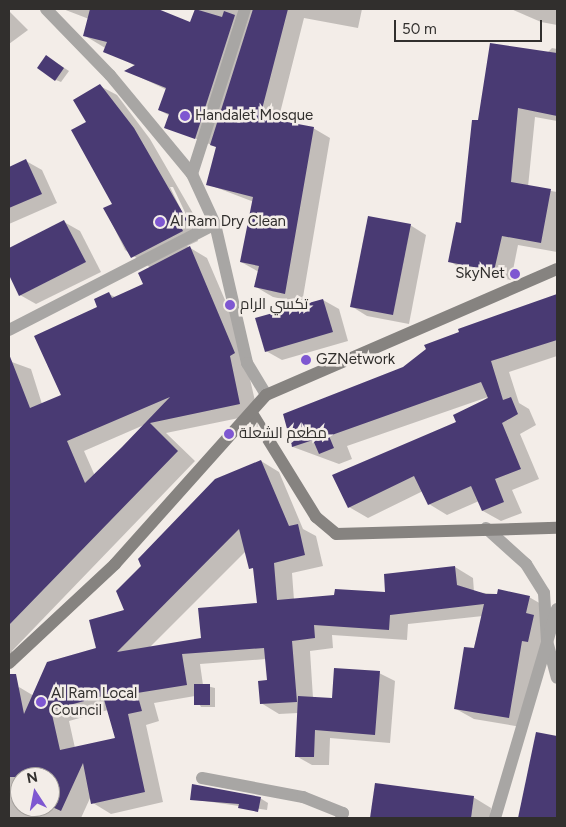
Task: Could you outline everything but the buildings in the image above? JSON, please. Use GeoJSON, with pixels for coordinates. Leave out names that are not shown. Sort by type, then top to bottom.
{"type":"FeatureCollection","features":[{"type":"Feature","properties":{"kind":"street"},"geometry":{"type":"LineString","coordinates":[[46,9],[110,75],[192,174],[215,224],[247,362],[266,396]]}},
{"type":"Feature","properties":{"kind":"street"},"geometry":{"type":"LineString","coordinates":[[192,174],[245,9]]}},
{"type":"Feature","properties":{"kind":"street"},"geometry":{"type":"LineString","coordinates":[[9,330],[215,224]]}},
{"type":"Feature","properties":{"kind":"street"},"geometry":{"type":"LineString","coordinates":[[9,663],[115,564],[253,415],[266,396],[557,269]]}},
{"type":"Feature","properties":{"kind":"street"},"geometry":{"type":"LineString","coordinates":[[253,415],[316,517],[336,534],[486,528],[557,528]]}},
{"type":"Feature","properties":{"kind":"street"},"geometry":{"type":"LineString","coordinates":[[486,528],[526,564],[544,593],[547,641],[557,678]]}},
{"type":"Feature","properties":{"kind":"street"},"geometry":{"type":"LineString","coordinates":[[495,818],[557,609]]}},
{"type":"Feature","properties":{"kind":"street"},"geometry":{"type":"LineString","coordinates":[[202,778],[303,797],[343,813],[341,818]]}},
{"type":"Feature","properties":{"kind":"place","name":"Handalet Mosque"},"geometry":{"type":"Point","coordinates":[185,116]}},
{"type":"Feature","properties":{"kind":"place","name":"Al Ram Dry Clean"},"geometry":{"type":"Point","coordinates":[160,222]}},
{"type":"Feature","properties":{"kind":"place","name":"SkyNet"},"geometry":{"type":"Point","coordinates":[515,274]}},
{"type":"Feature","properties":{"kind":"place","name":"تكسي الرام"},"geometry":{"type":"Point","coordinates":[230,305]}},
{"type":"Feature","properties":{"kind":"place","name":"GZNetwork"},"geometry":{"type":"Point","coordinates":[306,360]}},
{"type":"Feature","properties":{"kind":"place","name":"مطعم الشعلة"},"geometry":{"type":"Point","coordinates":[229,434]}},
{"type":"Feature","properties":{"kind":"place","name":"Al Ram Local Council"},"geometry":{"type":"Point","coordinates":[41,702]}}]}
